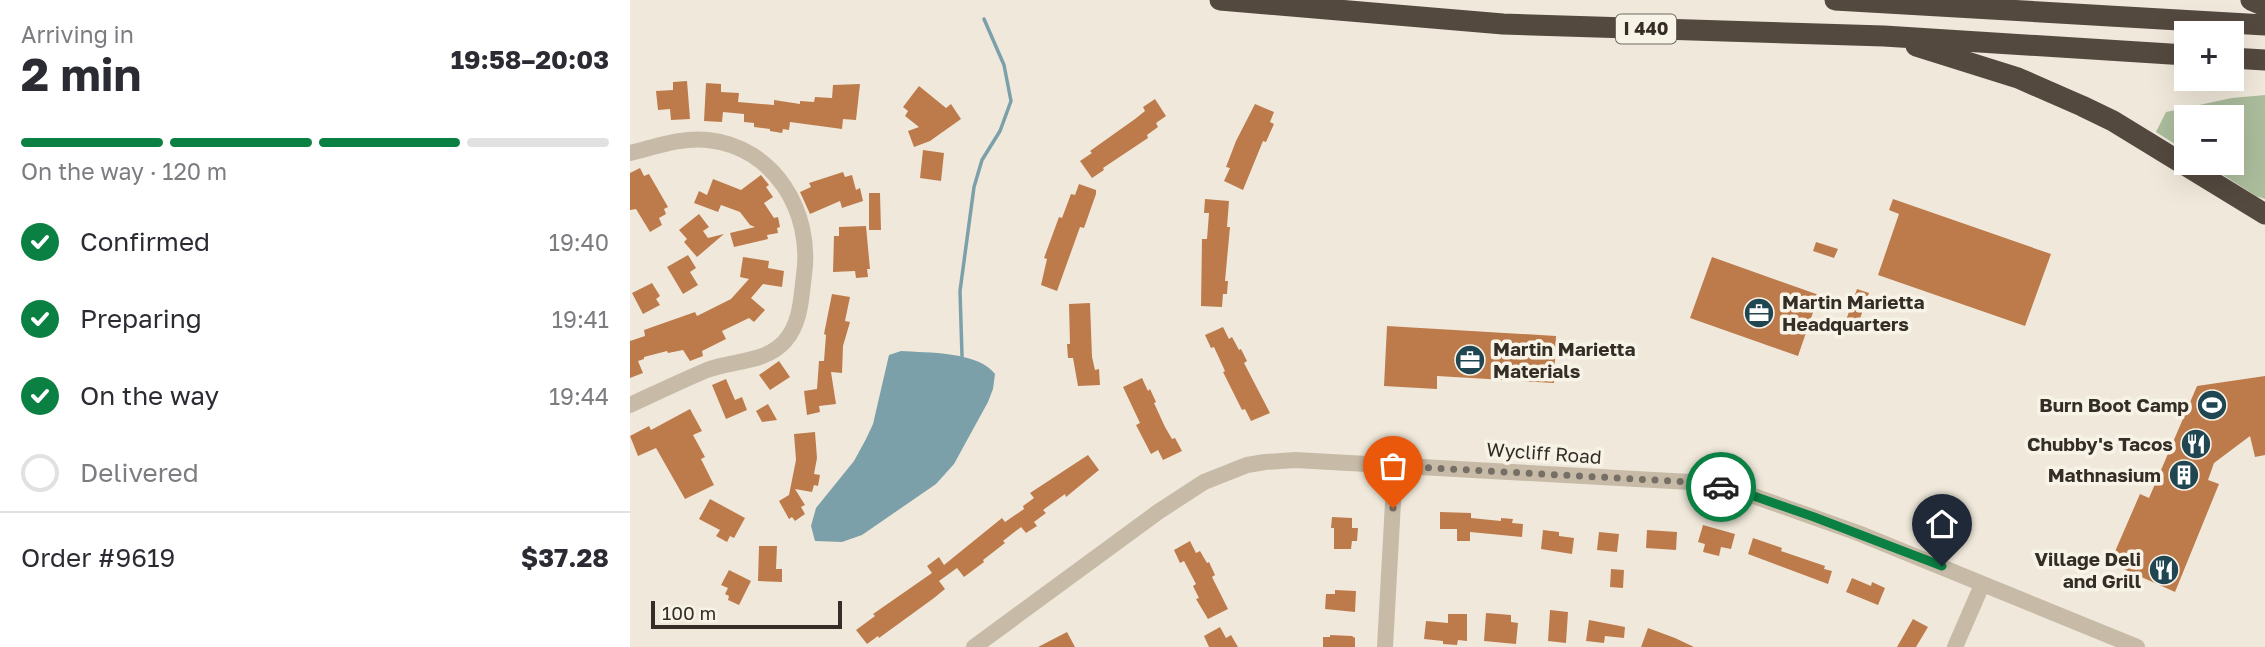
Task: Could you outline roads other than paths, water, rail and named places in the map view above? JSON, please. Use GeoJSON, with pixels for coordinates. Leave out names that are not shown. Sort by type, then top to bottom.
{"type":"FeatureCollection","features":[{"type":"Feature","properties":{"kind":"highway","name":"I 440"},"geometry":{"type":"LineString","coordinates":[[1220,0],[1503,24],[1884,36],[2174,54]]}},
{"type":"Feature","properties":{"kind":"highway"},"geometry":{"type":"LineString","coordinates":[[1835,0],[2265,25]]}},
{"type":"Feature","properties":{"kind":"highway"},"geometry":{"type":"LineString","coordinates":[[2251,0],[2265,6]]}},
{"type":"Feature","properties":{"kind":"highway"},"geometry":{"type":"LineString","coordinates":[[1884,36],[2018,78],[2082,106],[2113,121],[2265,214]]}},
{"type":"Feature","properties":{"kind":"highway"},"geometry":{"type":"LineString","coordinates":[[2244,59],[2265,60]]}},
{"type":"Feature","properties":{"kind":"street"},"geometry":{"type":"LineString","coordinates":[[630,153],[680,141],[706,140],[721,142],[749,152],[770,168],[789,193],[802,225],[805,246],[796,325],[781,345],[760,357],[706,370],[630,405]]}},
{"type":"Feature","properties":{"kind":"street","name":"Wycliff Road"},"geometry":{"type":"LineString","coordinates":[[974,647],[1157,512],[1204,482],[1265,461],[1295,460],[1711,485],[1748,494],[1858,533],[2131,646]]}},
{"type":"Feature","properties":{"kind":"street"},"geometry":{"type":"LineString","coordinates":[[1385,647],[1395,466]]}},
{"type":"Feature","properties":{"kind":"street"},"geometry":{"type":"LineString","coordinates":[[1955,647],[1982,585]]}},
{"type":"Feature","properties":{"kind":"water"},"geometry":{"type":"Polygon","coordinates":[[[901,351],[965,357],[987,366],[995,374],[988,402],[954,464],[936,484],[862,535],[842,542],[815,541],[811,526],[816,508],[854,461],[866,439],[873,424],[889,355],[901,351]]]}},
{"type":"Feature","properties":{"kind":"waterway"},"geometry":{"type":"LineString","coordinates":[[962,356],[960,291],[974,187],[982,160],[1000,131],[1011,101],[1004,65],[984,19]]}},
{"type":"Feature","properties":{"kind":"place","name":"Martin Marietta Headquarters"},"geometry":{"type":"Point","coordinates":[1759,313]}},
{"type":"Feature","properties":{"kind":"place","name":"Martin Marietta Materials"},"geometry":{"type":"Point","coordinates":[1470,360]}},
{"type":"Feature","properties":{"kind":"place","name":"Burn Boot Camp"},"geometry":{"type":"Point","coordinates":[2212,405]}},
{"type":"Feature","properties":{"kind":"place","name":"Chubby's Tacos"},"geometry":{"type":"Point","coordinates":[2196,444]}},
{"type":"Feature","properties":{"kind":"place","name":"Mathnasium"},"geometry":{"type":"Point","coordinates":[2184,475]}},
{"type":"Feature","properties":{"kind":"place","name":"Village Deli and Grill"},"geometry":{"type":"Point","coordinates":[2164,570]}}]}
